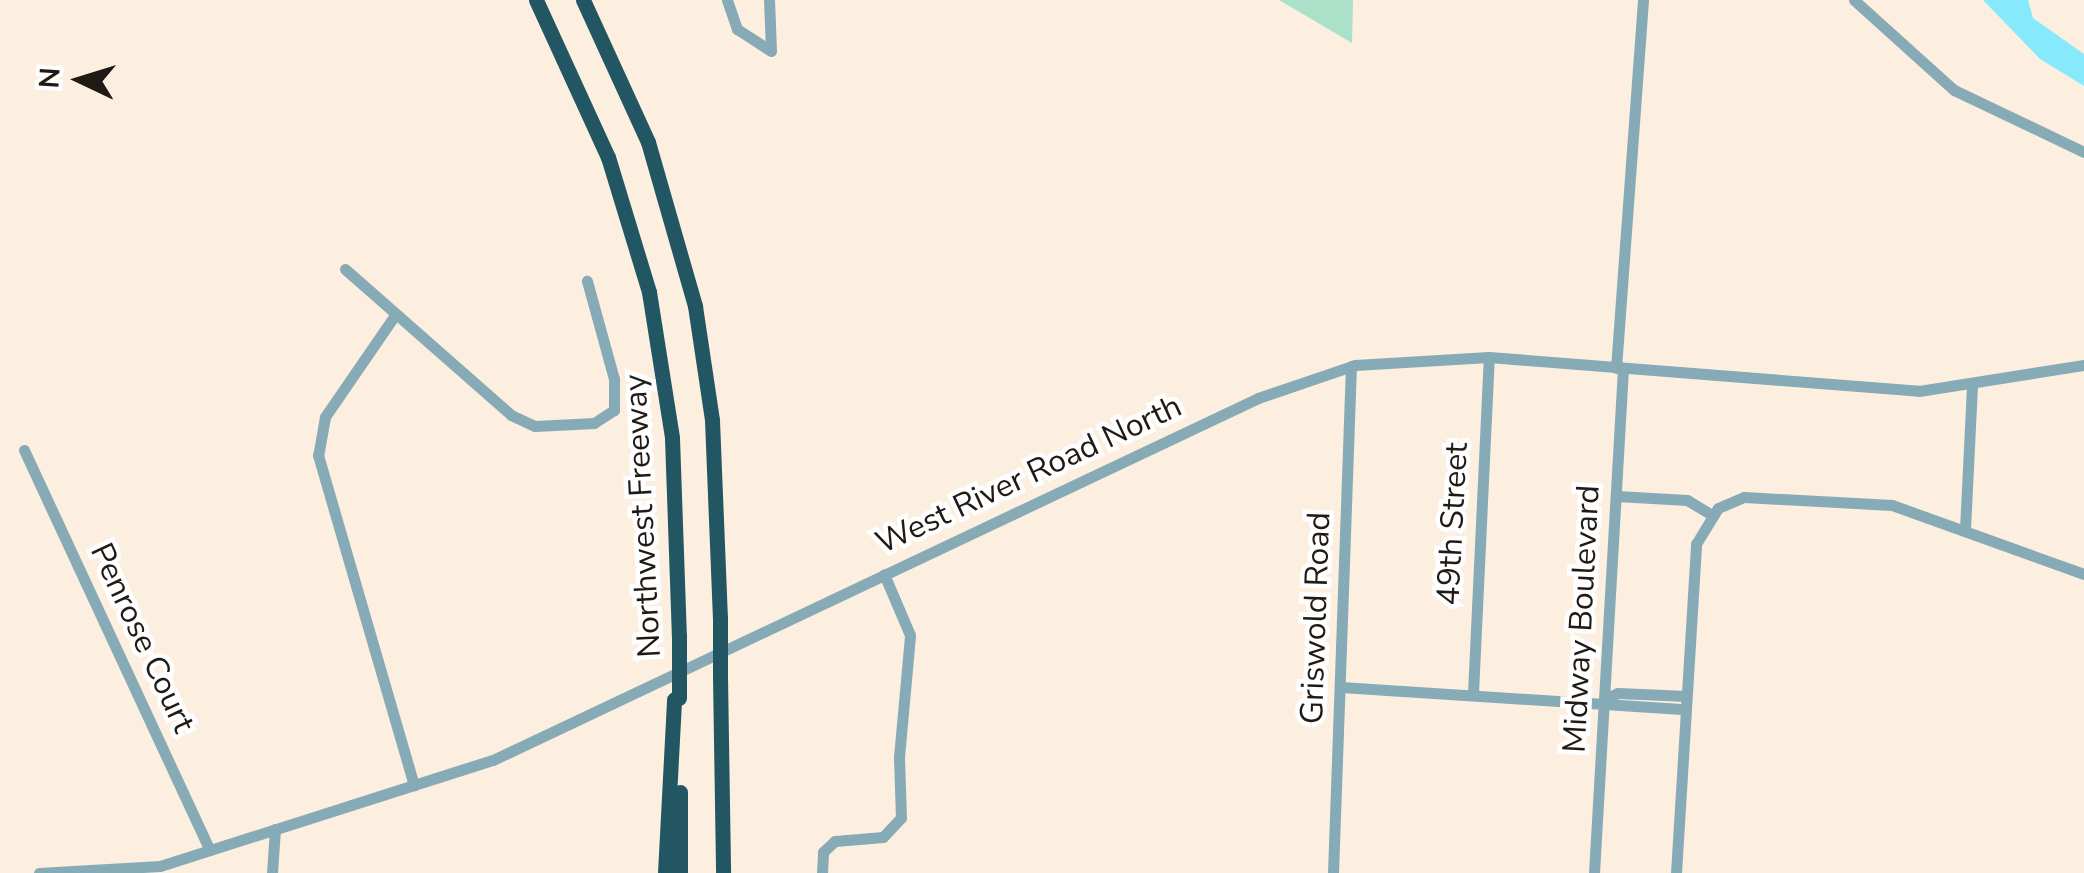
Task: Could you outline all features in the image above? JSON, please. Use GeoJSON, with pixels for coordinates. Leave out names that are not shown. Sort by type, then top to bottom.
{"type":"FeatureCollection","features":[{"type":"Feature","properties":{"kind":"highway","name":"Northwest Freeway"},"geometry":{"type":"LineString","coordinates":[[536,0],[608,157],[649,292],[672,438],[678,574],[680,873]]}},
{"type":"Feature","properties":{"kind":"highway"},"geometry":{"type":"LineString","coordinates":[[584,0],[648,142],[695,306],[712,420],[720,618],[723,873]]}},
{"type":"Feature","properties":{"kind":"highway"},"geometry":{"type":"LineString","coordinates":[[664,873],[676,698]]}},
{"type":"Feature","properties":{"kind":"highway"},"geometry":{"type":"LineString","coordinates":[[721,736],[732,873]]}},
{"type":"Feature","properties":{"kind":"street"},"geometry":{"type":"LineString","coordinates":[[727,0],[737,29],[771,51],[769,0]]}},
{"type":"Feature","properties":{"kind":"street","name":"Midway Boulevard"},"geometry":{"type":"LineString","coordinates":[[1594,873],[1643,0]]}},
{"type":"Feature","properties":{"kind":"street"},"geometry":{"type":"LineString","coordinates":[[1854,0],[1954,90],[2084,152]]}},
{"type":"Feature","properties":{"kind":"street"},"geometry":{"type":"LineString","coordinates":[[344,269],[523,423],[594,423],[610,415],[616,396],[586,281]]}},
{"type":"Feature","properties":{"kind":"street"},"geometry":{"type":"LineString","coordinates":[[395,315],[325,417],[318,455],[414,785]]}},
{"type":"Feature","properties":{"kind":"street","name":"West River Road North"},"geometry":{"type":"LineString","coordinates":[[38,873],[160,866],[493,760],[1280,388],[1351,366],[1410,356],[1488,356],[1876,390],[1972,387],[2084,364]]}},
{"type":"Feature","properties":{"kind":"street","name":"49th Street"},"geometry":{"type":"LineString","coordinates":[[1473,693],[1488,356]]}},
{"type":"Feature","properties":{"kind":"street","name":"Griswold Road"},"geometry":{"type":"LineString","coordinates":[[1333,873],[1351,366]]}},
{"type":"Feature","properties":{"kind":"street"},"geometry":{"type":"LineString","coordinates":[[1965,529],[1972,387]]}},
{"type":"Feature","properties":{"kind":"street","name":"Penrose Court"},"geometry":{"type":"LineString","coordinates":[[24,450],[210,850]]}},
{"type":"Feature","properties":{"kind":"street"},"geometry":{"type":"LineString","coordinates":[[1617,496],[1687,500],[1710,514]]}},
{"type":"Feature","properties":{"kind":"street"},"geometry":{"type":"LineString","coordinates":[[1676,873],[1696,544],[1710,514],[1744,497],[1873,503],[1965,529],[2084,574]]}},
{"type":"Feature","properties":{"kind":"street"},"geometry":{"type":"LineString","coordinates":[[822,873],[823,852],[836,840],[883,837],[900,818],[898,757],[910,635],[884,574]]}},
{"type":"Feature","properties":{"kind":"street"},"geometry":{"type":"LineString","coordinates":[[1341,687],[1686,703]]}},
{"type":"Feature","properties":{"kind":"street"},"geometry":{"type":"LineString","coordinates":[[272,873],[275,829]]}},
{"type":"Feature","properties":{"kind":"green space"},"geometry":{"type":"Polygon","coordinates":[[[1279,0],[1353,0],[1352,43],[1279,0]]]}},
{"type":"Feature","properties":{"kind":"water"},"geometry":{"type":"Polygon","coordinates":[[[1983,0],[2028,0],[2033,18],[2084,54],[2084,86],[2040,59],[1983,0]]]}}]}
